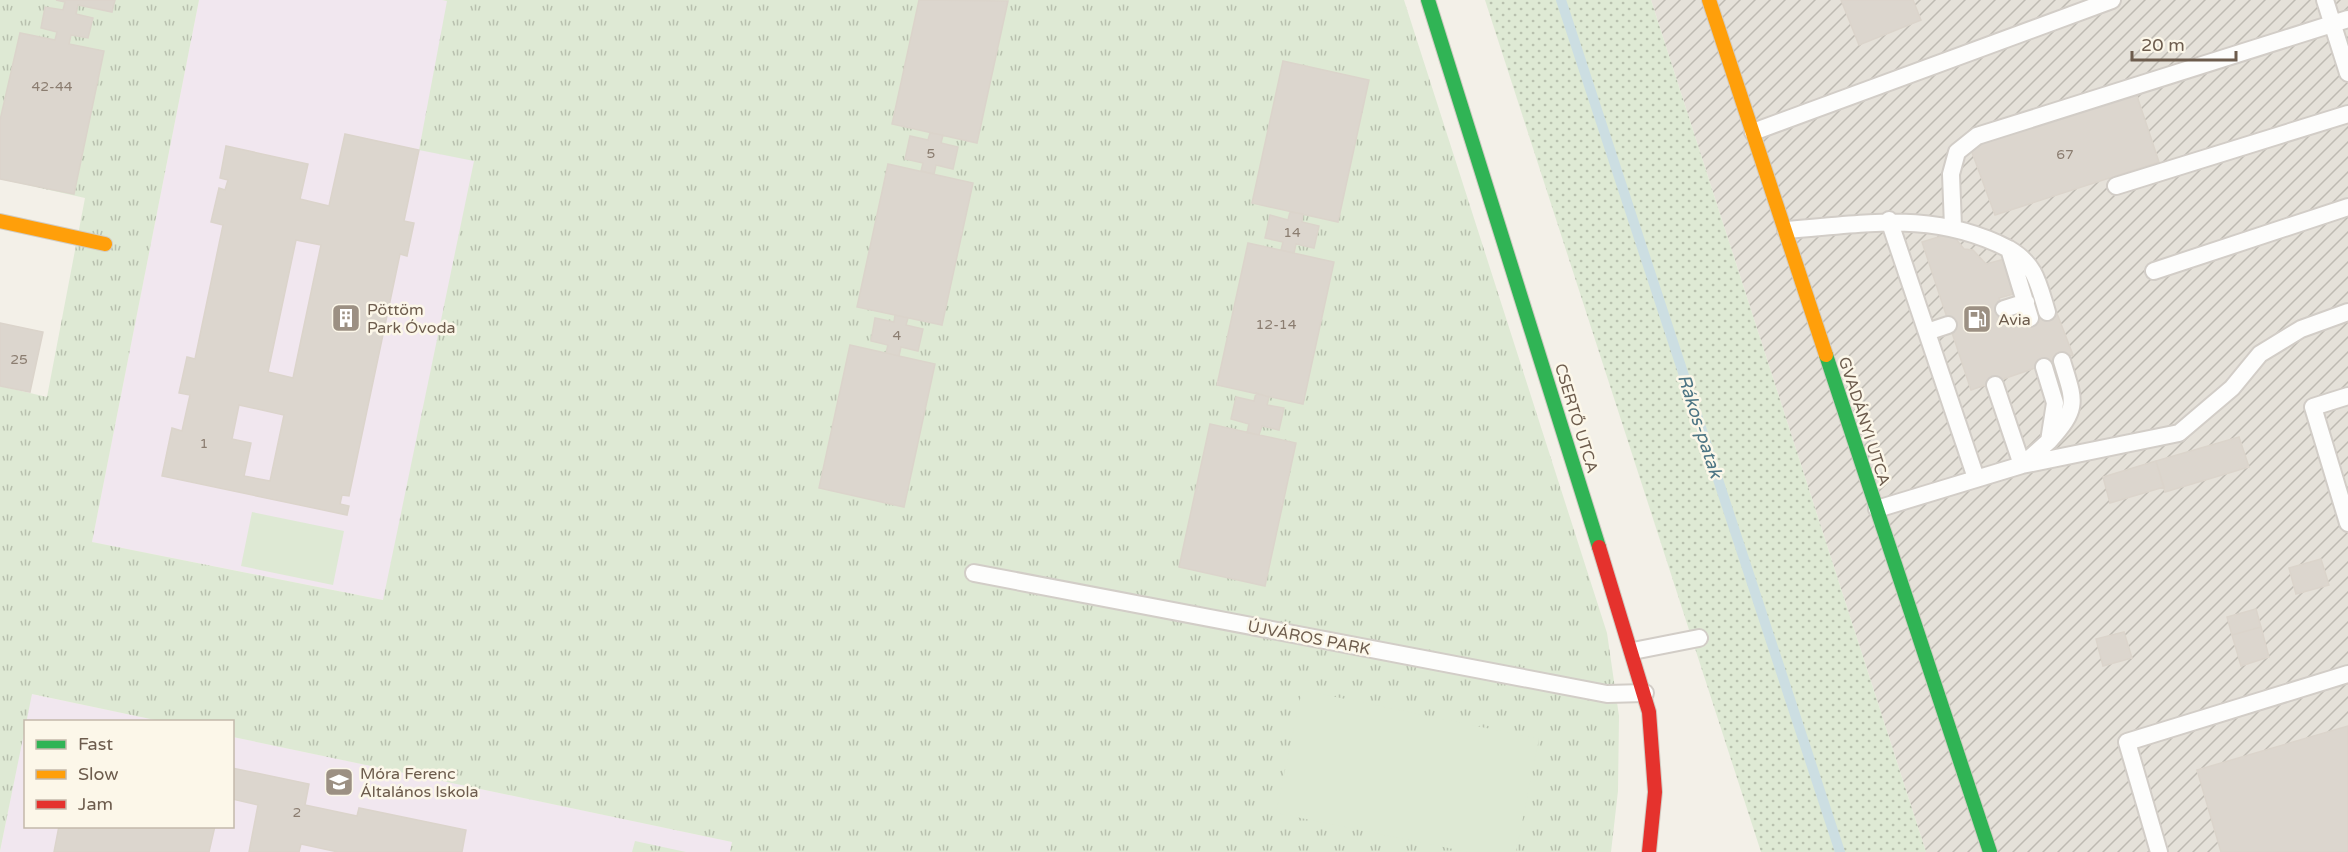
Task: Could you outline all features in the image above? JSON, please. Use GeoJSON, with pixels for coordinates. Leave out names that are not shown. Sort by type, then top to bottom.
{"type":"FeatureCollection","features":[{"type":"Feature","properties":{"kind":"street","name":"CSERTŐ UTCA"},"geometry":{"type":"LineString","coordinates":[[1428,0],[1645,693],[1652,726],[1654,779],[1649,852]]}},
{"type":"Feature","properties":{"kind":"street","name":"GVADÁNYI UTCA"},"geometry":{"type":"LineString","coordinates":[[1709,0],[1990,852]]}},
{"type":"Feature","properties":{"kind":"street"},"geometry":{"type":"LineString","coordinates":[[0,221],[105,244]]}},
{"type":"Feature","properties":{"kind":"lane"},"geometry":{"type":"LineString","coordinates":[[1753,132],[2112,0]]}},
{"type":"Feature","properties":{"kind":"lane"},"geometry":{"type":"LineString","coordinates":[[2325,0],[2348,73]]}},
{"type":"Feature","properties":{"kind":"lane"},"geometry":{"type":"LineString","coordinates":[[1953,227],[1951,174],[1958,152],[1977,136],[2348,19]]}},
{"type":"Feature","properties":{"kind":"lane"},"geometry":{"type":"LineString","coordinates":[[2116,186],[2348,114]]}},
{"type":"Feature","properties":{"kind":"lane"},"geometry":{"type":"LineString","coordinates":[[2154,271],[2348,207]]}},
{"type":"Feature","properties":{"kind":"lane"},"geometry":{"type":"LineString","coordinates":[[1889,220],[1976,478]]}},
{"type":"Feature","properties":{"kind":"lane"},"geometry":{"type":"LineString","coordinates":[[1786,230],[1889,220],[1953,227],[1986,237],[2025,258],[2035,273],[2047,312]]}},
{"type":"Feature","properties":{"kind":"lane"},"geometry":{"type":"LineString","coordinates":[[2004,309],[2028,310],[2009,249]]}},
{"type":"Feature","properties":{"kind":"lane"},"geometry":{"type":"LineString","coordinates":[[1877,509],[2022,465],[2179,433],[2232,388],[2260,354],[2301,329],[2348,312]]}},
{"type":"Feature","properties":{"kind":"lane"},"geometry":{"type":"LineString","coordinates":[[1927,332],[1948,325]]}},
{"type":"Feature","properties":{"kind":"lane"},"geometry":{"type":"LineString","coordinates":[[2022,465],[2065,423],[2074,400],[2062,361]]}},
{"type":"Feature","properties":{"kind":"lane"},"geometry":{"type":"LineString","coordinates":[[2044,367],[2055,404],[2049,441]]}},
{"type":"Feature","properties":{"kind":"lane"},"geometry":{"type":"LineString","coordinates":[[1995,385],[2022,465]]}},
{"type":"Feature","properties":{"kind":"lane"},"geometry":{"type":"LineString","coordinates":[[2348,396],[2313,407],[2348,523]]}},
{"type":"Feature","properties":{"kind":"lane","name":"ÚJVÁROS PARK"},"geometry":{"type":"LineString","coordinates":[[974,573],[1607,694],[1645,693]]}},
{"type":"Feature","properties":{"kind":"lane"},"geometry":{"type":"LineString","coordinates":[[1633,651],[1699,638]]}},
{"type":"Feature","properties":{"kind":"lane"},"geometry":{"type":"LineString","coordinates":[[2159,852],[2127,742],[2348,674]]}},
{"type":"Feature","properties":{"kind":"shaded area"},"geometry":{"type":"Polygon","coordinates":[[[199,0],[442,0],[582,27],[465,616],[92,542],[199,0]]]}},
{"type":"Feature","properties":{"kind":"shaded area"},"geometry":{"type":"Polygon","coordinates":[[[1651,0],[2348,0],[2348,852],[1926,852],[1651,0]]]}},
{"type":"Feature","properties":{"kind":"shaded area"},"geometry":{"type":"Polygon","coordinates":[[[31,694],[155,720],[26,720],[31,694]]]}},
{"type":"Feature","properties":{"kind":"shaded area","name":"Móra Ferenc Általános Iskola"},"geometry":{"type":"Polygon","coordinates":[[[24,729],[24,828],[234,828],[234,737],[732,842],[730,852],[0,852],[24,729]]]}},
{"type":"Feature","properties":{"kind":"green space"},"geometry":{"type":"Polygon","coordinates":[[[0,0],[199,0],[92,542],[383,600],[474,161],[419,150],[447,1],[442,0],[1404,0],[1607,633],[1619,716],[1618,791],[1611,852],[730,852],[732,842],[234,737],[234,720],[155,720],[32,694],[27,720],[24,720],[24,733],[0,851],[0,386],[47,397],[85,198],[0,179],[0,0]]]}},
{"type":"Feature","properties":{"kind":"green space"},"geometry":{"type":"Polygon","coordinates":[[[1485,0],[1651,0],[1926,852],[1761,852],[1485,0]]]}},
{"type":"Feature","properties":{"kind":"green space"},"geometry":{"type":"Polygon","coordinates":[[[252,512],[344,531],[333,585],[241,566],[252,512]]]}},
{"type":"Feature","properties":{"kind":"green space"},"geometry":{"type":"Polygon","coordinates":[[[1302,690],[1539,739],[1516,852],[1468,852],[1276,813],[1302,690]]]}},
{"type":"Feature","properties":{"kind":"green space"},"geometry":{"type":"Polygon","coordinates":[[[635,841],[686,852],[632,852],[635,841]]]}},
{"type":"Feature","properties":{"kind":"building"},"geometry":{"type":"Polygon","coordinates":[[[56,0],[115,0],[112,12],[78,5],[76,14],[93,18],[88,38],[71,35],[69,44],[104,51],[74,194],[0,179],[0,120],[20,33],[55,40],[57,32],[41,28],[45,7],[63,10],[65,2],[56,0]]]}},
{"type":"Feature","properties":{"kind":"building"},"geometry":{"type":"Polygon","coordinates":[[[919,0],[1008,1],[977,143],[892,124],[919,0]]]}},
{"type":"Feature","properties":{"kind":"building"},"geometry":{"type":"Polygon","coordinates":[[[1841,0],[1913,0],[1921,20],[1859,45],[1841,0]]]}},
{"type":"Feature","properties":{"kind":"building"},"geometry":{"type":"Polygon","coordinates":[[[1283,61],[1369,80],[1338,222],[1252,203],[1283,61]]]}},
{"type":"Feature","properties":{"kind":"building"},"geometry":{"type":"Polygon","coordinates":[[[2136,93],[2159,162],[1995,215],[1970,147],[2136,93]]]}},
{"type":"Feature","properties":{"kind":"building"},"geometry":{"type":"Polygon","coordinates":[[[930,133],[943,135],[941,143],[958,147],[953,169],[936,165],[934,174],[921,171],[923,163],[905,159],[910,136],[928,140],[930,133]]]}},
{"type":"Feature","properties":{"kind":"building","name":"Pöttöm Park Óvoda"},"geometry":{"type":"Polygon","coordinates":[[[345,134],[419,150],[404,221],[414,223],[407,256],[400,254],[349,496],[342,495],[340,504],[349,506],[347,515],[162,476],[172,428],[182,431],[190,395],[179,393],[187,357],[195,359],[223,225],[211,222],[219,188],[225,190],[228,180],[220,178],[226,146],[308,164],[300,199],[329,206],[345,134]],[[296,240],[268,372],[293,378],[321,245],[296,240]],[[239,405],[232,439],[251,443],[244,476],[270,481],[284,415],[239,405]]]}},
{"type":"Feature","properties":{"kind":"building"},"geometry":{"type":"Polygon","coordinates":[[[888,164],[973,183],[942,325],[857,307],[888,164]]]}},
{"type":"Feature","properties":{"kind":"building"},"geometry":{"type":"Polygon","coordinates":[[[1290,212],[1303,214],[1302,222],[1319,226],[1314,248],[1296,244],[1294,253],[1281,250],[1283,242],[1265,238],[1270,215],[1288,220],[1290,212]]]}},
{"type":"Feature","properties":{"kind":"building","name":"Avia"},"geometry":{"type":"Polygon","coordinates":[[[1951,233],[1964,249],[1973,250],[1986,264],[2005,259],[2017,293],[1999,298],[2008,326],[2056,311],[2073,355],[1971,390],[1922,242],[1951,233]]]}},
{"type":"Feature","properties":{"kind":"building"},"geometry":{"type":"Polygon","coordinates":[[[1248,243],[1334,262],[1303,404],[1217,385],[1248,243]]]}},
{"type":"Feature","properties":{"kind":"building"},"geometry":{"type":"Polygon","coordinates":[[[895,315],[908,318],[906,325],[923,329],[918,351],[901,347],[899,356],[886,353],[888,345],[871,341],[875,318],[894,322],[895,315]]]}},
{"type":"Feature","properties":{"kind":"building"},"geometry":{"type":"Polygon","coordinates":[[[0,323],[43,332],[30,392],[0,386],[0,323]]]}},
{"type":"Feature","properties":{"kind":"building"},"geometry":{"type":"Polygon","coordinates":[[[850,345],[935,364],[904,507],[819,488],[850,345]]]}},
{"type":"Feature","properties":{"kind":"building"},"geometry":{"type":"Polygon","coordinates":[[[1256,393],[1269,397],[1267,405],[1284,408],[1279,430],[1262,426],[1259,435],[1247,433],[1249,424],[1231,419],[1236,397],[1254,401],[1256,393]]]}},
{"type":"Feature","properties":{"kind":"building"},"geometry":{"type":"Polygon","coordinates":[[[1210,424],[1296,443],[1265,586],[1179,567],[1210,424]]]}},
{"type":"Feature","properties":{"kind":"building"},"geometry":{"type":"Polygon","coordinates":[[[2239,437],[2249,467],[2165,492],[2156,461],[2239,437]]]}},
{"type":"Feature","properties":{"kind":"building"},"geometry":{"type":"Polygon","coordinates":[[[2156,461],[2164,487],[2110,503],[2103,477],[2156,461]]]}},
{"type":"Feature","properties":{"kind":"building"},"geometry":{"type":"Polygon","coordinates":[[[2321,559],[2329,585],[2296,594],[2289,568],[2321,559]]]}},
{"type":"Feature","properties":{"kind":"building"},"geometry":{"type":"Polygon","coordinates":[[[2256,609],[2261,627],[2232,635],[2227,617],[2256,609]]]}},
{"type":"Feature","properties":{"kind":"building"},"geometry":{"type":"Polygon","coordinates":[[[2261,627],[2269,657],[2241,666],[2232,635],[2261,627]]]}},
{"type":"Feature","properties":{"kind":"building"},"geometry":{"type":"Polygon","coordinates":[[[2124,632],[2132,658],[2103,666],[2096,639],[2124,632]]]}},
{"type":"Feature","properties":{"kind":"building"},"geometry":{"type":"Polygon","coordinates":[[[2348,726],[2348,852],[2221,852],[2197,770],[2348,726]]]}},
{"type":"Feature","properties":{"kind":"building","name":"Móra Ferenc Általános Iskola"},"geometry":{"type":"Polygon","coordinates":[[[234,768],[309,784],[305,805],[357,816],[359,808],[466,830],[462,852],[338,852],[301,844],[299,852],[249,852],[258,805],[234,799],[234,768]]]}},
{"type":"Feature","properties":{"kind":"building"},"geometry":{"type":"Polygon","coordinates":[[[59,828],[215,828],[209,852],[54,852],[59,828]]]}},
{"type":"Feature","properties":{"kind":"waterway","name":"Rákos-patak"},"geometry":{"type":"LineString","coordinates":[[1561,0],[1840,852]]}},
{"type":"Feature","properties":{"kind":"traffic: fast"},"geometry":{"type":"LineString","coordinates":[[1428,0],[1599,547]]}},
{"type":"Feature","properties":{"kind":"traffic: fast"},"geometry":{"type":"LineString","coordinates":[[1826,355],[1990,852]]}},
{"type":"Feature","properties":{"kind":"traffic: slow"},"geometry":{"type":"LineString","coordinates":[[1709,0],[1826,355]]}},
{"type":"Feature","properties":{"kind":"traffic: slow"},"geometry":{"type":"LineString","coordinates":[[0,221],[105,244]]}},
{"type":"Feature","properties":{"kind":"traffic: jam"},"geometry":{"type":"LineString","coordinates":[[1599,547],[1649,712],[1655,792],[1649,852]]}},
{"type":"Feature","properties":{"kind":"place","name":"Pöttöm Park Óvoda"},"geometry":{"type":"Point","coordinates":[346,318]}},
{"type":"Feature","properties":{"kind":"place","name":"Avia"},"geometry":{"type":"Point","coordinates":[1977,319]}},
{"type":"Feature","properties":{"kind":"place","name":"Móra Ferenc Általános Iskola"},"geometry":{"type":"Point","coordinates":[339,782]}}]}
